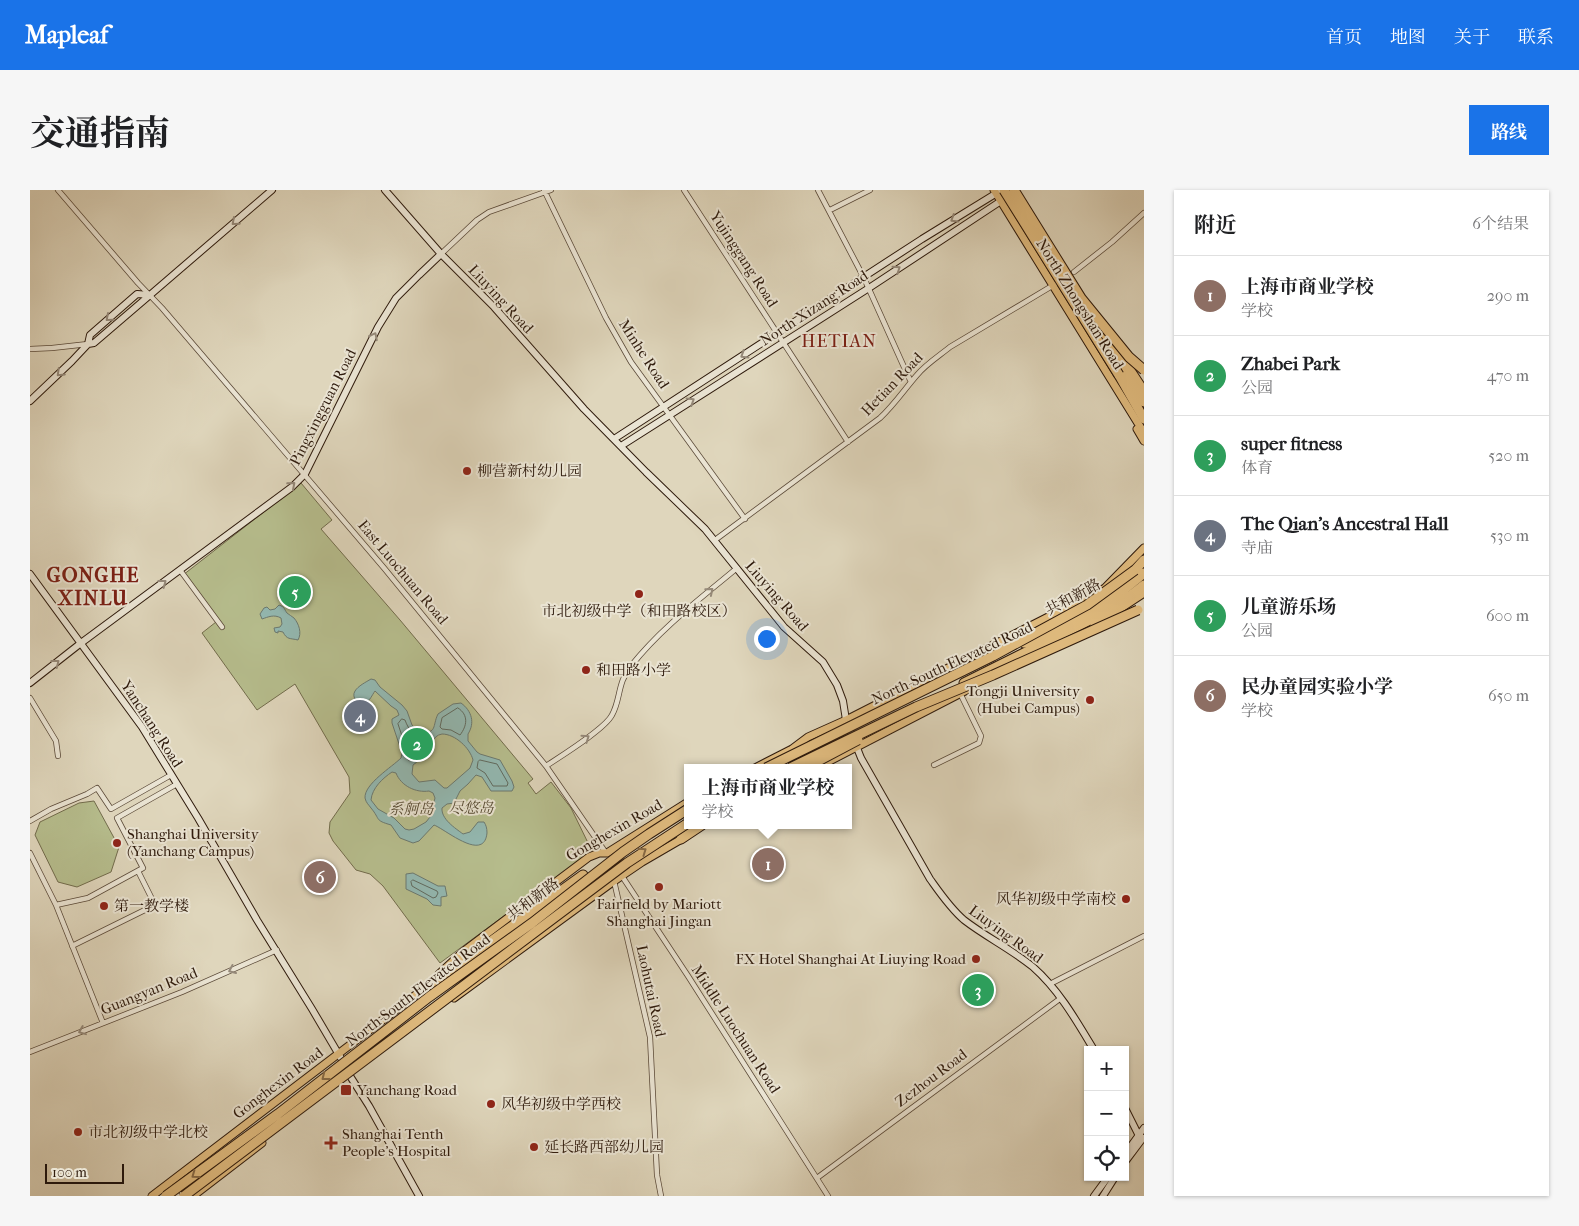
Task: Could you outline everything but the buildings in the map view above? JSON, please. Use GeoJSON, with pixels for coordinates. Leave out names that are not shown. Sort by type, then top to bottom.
{"type":"FeatureCollection","features":[{"type":"Feature","properties":{"kind":"highway"},"geometry":{"type":"LineString","coordinates":[[1014,190],[1144,402]]}},
{"type":"Feature","properties":{"kind":"highway"},"geometry":{"type":"LineString","coordinates":[[997,191],[1144,415]]}},
{"type":"Feature","properties":{"kind":"highway"},"geometry":{"type":"LineString","coordinates":[[1081,298],[1129,357],[1144,370]]}},
{"type":"Feature","properties":{"kind":"highway"},"geometry":{"type":"LineString","coordinates":[[1119,375],[1144,420]]}},
{"type":"Feature","properties":{"kind":"highway"},"geometry":{"type":"LineString","coordinates":[[994,656],[1088,605],[1144,562]]}},
{"type":"Feature","properties":{"kind":"highway","name":"North-South Elevated Road"},"geometry":{"type":"LineString","coordinates":[[774,764],[994,656],[1072,622],[1126,588],[1144,573]]}},
{"type":"Feature","properties":{"kind":"highway","name":"North-South Elevated Road"},"geometry":{"type":"LineString","coordinates":[[798,764],[1098,616],[1144,585]]}},
{"type":"Feature","properties":{"kind":"highway"},"geometry":{"type":"LineString","coordinates":[[916,707],[1144,608]]}},
{"type":"Feature","properties":{"kind":"highway"},"geometry":{"type":"LineString","coordinates":[[813,764],[847,746],[888,720]]}},
{"type":"Feature","properties":{"kind":"highway","name":"North-South Elevated Road"},"geometry":{"type":"LineString","coordinates":[[166,1196],[532,923],[623,852],[684,812]]}},
{"type":"Feature","properties":{"kind":"highway","name":"North-South Elevated Road"},"geometry":{"type":"LineString","coordinates":[[184,1196],[612,874],[652,845],[684,825]]}},
{"type":"Feature","properties":{"kind":"highway"},"geometry":{"type":"LineString","coordinates":[[681,839],[696,829]]}},
{"type":"Feature","properties":{"kind":"highway"},"geometry":{"type":"LineString","coordinates":[[419,994],[583,876],[623,852]]}},
{"type":"Feature","properties":{"kind":"main road"},"geometry":{"type":"LineString","coordinates":[[30,401],[88,344],[94,343],[272,190]]}},
{"type":"Feature","properties":{"kind":"main road","name":"Liuying Road"},"geometry":{"type":"LineString","coordinates":[[384,190],[441,254],[482,294],[584,409],[694,517],[715,540],[784,627],[823,662],[837,685],[843,701],[846,722],[855,743],[930,879],[950,907],[975,928],[1025,960],[1050,984],[1091,1046]]}},
{"type":"Feature","properties":{"kind":"main road","name":"North Xizang Road"},"geometry":{"type":"LineString","coordinates":[[621,446],[1019,190]]}},
{"type":"Feature","properties":{"kind":"main road","name":"North Zhongshan Road"},"geometry":{"type":"LineString","coordinates":[[1019,190],[1144,390]]}},
{"type":"Feature","properties":{"kind":"main road","name":"North Xizang Road"},"geometry":{"type":"LineString","coordinates":[[614,440],[997,191]]}},
{"type":"Feature","properties":{"kind":"main road","name":"North Zhongshan Road"},"geometry":{"type":"LineString","coordinates":[[997,191],[1000,201],[1144,433]]}},
{"type":"Feature","properties":{"kind":"main road","name":"Pingxingguan Road"},"geometry":{"type":"LineString","coordinates":[[30,683],[292,486],[305,474],[378,327],[396,298],[418,274],[441,254]]}},
{"type":"Feature","properties":{"kind":"main road"},"geometry":{"type":"LineString","coordinates":[[1098,359],[1105,376],[1144,440]]}},
{"type":"Feature","properties":{"kind":"main road"},"geometry":{"type":"LineString","coordinates":[[1105,588],[1144,548]]}},
{"type":"Feature","properties":{"kind":"main road","name":"共和新路"},"geometry":{"type":"LineString","coordinates":[[763,764],[846,722],[1089,607],[1124,583],[1144,562]]}},
{"type":"Feature","properties":{"kind":"main road","name":"Yanchang Road"},"geometry":{"type":"LineString","coordinates":[[30,574],[142,727],[339,1054],[418,1196]]}},
{"type":"Feature","properties":{"kind":"main road"},"geometry":{"type":"LineString","coordinates":[[846,722],[1105,588],[1124,583]]}},
{"type":"Feature","properties":{"kind":"main road"},"geometry":{"type":"LineString","coordinates":[[822,764],[855,743],[1001,670],[1074,639],[1144,593]]}},
{"type":"Feature","properties":{"kind":"main road"},"geometry":{"type":"LineString","coordinates":[[1039,623],[1052,624]]}},
{"type":"Feature","properties":{"kind":"main road"},"geometry":{"type":"LineString","coordinates":[[807,764],[960,693],[1001,670]]}},
{"type":"Feature","properties":{"kind":"main road","name":"Gonghexin Road"},"geometry":{"type":"LineString","coordinates":[[152,1196],[419,994],[464,951],[589,857],[599,853],[607,853],[684,805]]}},
{"type":"Feature","properties":{"kind":"main road"},"geometry":{"type":"LineString","coordinates":[[681,839],[692,829]]}},
{"type":"Feature","properties":{"kind":"main road"},"geometry":{"type":"LineString","coordinates":[[193,1196],[350,1076],[614,881],[700,829]]}},
{"type":"Feature","properties":{"kind":"main road","name":"共和新路"},"geometry":{"type":"LineString","coordinates":[[419,994],[468,966],[605,860],[607,853]]}},
{"type":"Feature","properties":{"kind":"main road"},"geometry":{"type":"LineString","coordinates":[[1129,1115],[1141,1137]]}},
{"type":"Feature","properties":{"kind":"main road"},"geometry":{"type":"LineString","coordinates":[[1129,1156],[1141,1137],[1144,1128]]}},
{"type":"Feature","properties":{"kind":"main road"},"geometry":{"type":"LineString","coordinates":[[1129,1150],[1141,1137]]}},
{"type":"Feature","properties":{"kind":"main road"},"geometry":{"type":"LineString","coordinates":[[1094,1196],[1105,1181]]}},
{"type":"Feature","properties":{"kind":"main road"},"geometry":{"type":"LineString","coordinates":[[1103,1196],[1112,1181]]}},
{"type":"Feature","properties":{"kind":"street","name":"East Luochuan Road"},"geometry":{"type":"LineString","coordinates":[[58,190],[305,474],[384,568],[546,766],[622,876]]}},
{"type":"Feature","properties":{"kind":"street","name":"Yujinggang Road"},"geometry":{"type":"LineString","coordinates":[[684,190],[848,442]]}},
{"type":"Feature","properties":{"kind":"street"},"geometry":{"type":"LineString","coordinates":[[818,190],[869,288],[912,382]]}},
{"type":"Feature","properties":{"kind":"street"},"geometry":{"type":"LineString","coordinates":[[830,210],[870,190]]}},
{"type":"Feature","properties":{"kind":"street","name":"Pingxingguan Road"},"geometry":{"type":"LineString","coordinates":[[441,254],[477,220],[489,212],[547,191]]}},
{"type":"Feature","properties":{"kind":"street","name":"Minhe Road"},"geometry":{"type":"LineString","coordinates":[[547,191],[606,318],[636,370],[745,519]]}},
{"type":"Feature","properties":{"kind":"street","name":"Hetian Road"},"geometry":{"type":"LineString","coordinates":[[715,540],[885,413],[921,371],[950,347],[1072,273],[1112,242],[1144,213]]}},
{"type":"Feature","properties":{"kind":"street"},"geometry":{"type":"LineString","coordinates":[[30,349],[88,344]]}},
{"type":"Feature","properties":{"kind":"street"},"geometry":{"type":"LineString","coordinates":[[546,766],[608,721],[615,708],[620,684],[632,665],[662,631],[737,568]]}},
{"type":"Feature","properties":{"kind":"street"},"geometry":{"type":"LineString","coordinates":[[180,570],[222,627]]}},
{"type":"Feature","properties":{"kind":"street"},"geometry":{"type":"LineString","coordinates":[[934,765],[979,743],[981,736],[960,693]]}},
{"type":"Feature","properties":{"kind":"street"},"geometry":{"type":"LineString","coordinates":[[30,698],[56,741],[58,756]]}},
{"type":"Feature","properties":{"kind":"street"},"geometry":{"type":"LineString","coordinates":[[111,809],[171,775]]}},
{"type":"Feature","properties":{"kind":"street"},"geometry":{"type":"LineString","coordinates":[[117,818],[177,784]]}},
{"type":"Feature","properties":{"kind":"street"},"geometry":{"type":"LineString","coordinates":[[30,821],[97,788],[117,818],[143,868],[88,898],[56,905]]}},
{"type":"Feature","properties":{"kind":"street"},"geometry":{"type":"LineString","coordinates":[[30,853],[56,905],[103,1023]]}},
{"type":"Feature","properties":{"kind":"street"},"geometry":{"type":"LineString","coordinates":[[72,946],[155,905],[138,871]]}},
{"type":"Feature","properties":{"kind":"street","name":"Middle Luochuan Road"},"geometry":{"type":"LineString","coordinates":[[622,876],[828,1196]]}},
{"type":"Feature","properties":{"kind":"street","name":"Laohutai Road"},"geometry":{"type":"LineString","coordinates":[[614,881],[650,1037],[656,1166],[662,1196]]}},
{"type":"Feature","properties":{"kind":"street"},"geometry":{"type":"LineString","coordinates":[[1050,984],[1144,936]]}},
{"type":"Feature","properties":{"kind":"street","name":"Guangyan Road"},"geometry":{"type":"LineString","coordinates":[[30,1052],[188,989],[277,950]]}},
{"type":"Feature","properties":{"kind":"street","name":"Zezhou Road"},"geometry":{"type":"LineString","coordinates":[[817,1178],[1061,998]]}},
{"type":"Feature","properties":{"kind":"street"},"geometry":{"type":"LineString","coordinates":[[168,1183],[178,1196]]}},
{"type":"Feature","properties":{"kind":"green space"},"geometry":{"type":"Polygon","coordinates":[[[301,483],[332,520],[321,529],[533,779],[528,783],[536,794],[551,782],[571,808],[592,851],[440,963],[383,886],[370,874],[356,870],[333,841],[329,833],[330,822],[350,793],[349,777],[295,684],[257,710],[202,633],[216,622],[183,575],[301,483]]]}},
{"type":"Feature","properties":{"kind":"green space"},"geometry":{"type":"Polygon","coordinates":[[[94,801],[119,847],[111,872],[77,887],[58,882],[35,835],[40,822],[79,803],[94,801]]]}},
{"type":"Feature","properties":{"kind":"water"},"geometry":{"type":"Polygon","coordinates":[[[279,605],[297,623],[300,632],[298,640],[287,638],[283,632],[275,632],[274,628],[280,627],[282,624],[281,618],[273,616],[262,619],[260,614],[264,608],[275,609],[279,605]]]}},
{"type":"Feature","properties":{"kind":"water"},"geometry":{"type":"Polygon","coordinates":[[[371,679],[375,680],[380,687],[402,705],[407,711],[412,725],[419,732],[429,732],[432,730],[438,714],[453,704],[461,703],[470,713],[472,721],[468,741],[480,754],[500,760],[514,787],[512,791],[491,791],[482,777],[476,775],[460,791],[454,803],[447,804],[442,808],[442,812],[449,823],[463,834],[470,832],[478,822],[484,822],[487,833],[484,841],[479,845],[463,842],[434,825],[419,841],[413,843],[400,838],[391,825],[378,819],[366,801],[366,793],[369,787],[401,758],[402,753],[392,723],[392,719],[399,715],[397,710],[375,691],[370,699],[362,704],[354,696],[356,689],[371,679]],[[442,734],[434,739],[427,753],[413,765],[412,774],[419,782],[435,780],[444,788],[447,788],[470,768],[473,760],[469,751],[461,742],[452,736],[442,734]],[[392,772],[376,787],[371,800],[378,809],[394,818],[405,829],[414,829],[426,822],[430,817],[435,798],[433,793],[429,791],[414,790],[405,785],[396,773],[392,772]]]}},
{"type":"Feature","properties":{"kind":"water"},"geometry":{"type":"Polygon","coordinates":[[[413,873],[438,886],[445,886],[447,896],[441,897],[441,906],[433,905],[427,899],[406,889],[406,874],[413,873]]]}},
{"type":"Feature","properties":{"kind":"place","name":"柳营新村幼儿园"},"geometry":{"type":"Point","coordinates":[467,471]}},
{"type":"Feature","properties":{"kind":"place","name":"儿童游乐场"},"geometry":{"type":"Point","coordinates":[295,592]}},
{"type":"Feature","properties":{"kind":"place","name":"市北初级中学（和田路校区）"},"geometry":{"type":"Point","coordinates":[639,594]}},
{"type":"Feature","properties":{"kind":"place","name":"和田路小学"},"geometry":{"type":"Point","coordinates":[586,670]}},
{"type":"Feature","properties":{"kind":"place","name":"Tongji University (Hubei Campus)"},"geometry":{"type":"Point","coordinates":[1090,700]}},
{"type":"Feature","properties":{"kind":"place","name":"The Qian's Ancestral Hall"},"geometry":{"type":"Point","coordinates":[360,716]}},
{"type":"Feature","properties":{"kind":"place","name":"Zhabei Park"},"geometry":{"type":"Point","coordinates":[417,744]}},
{"type":"Feature","properties":{"kind":"place","name":"Shanghai University (Yanchang Campus)"},"geometry":{"type":"Point","coordinates":[117,843]}},
{"type":"Feature","properties":{"kind":"place","name":"上海市商业学校"},"geometry":{"type":"Point","coordinates":[768,864]}},
{"type":"Feature","properties":{"kind":"place","name":"民办童园实验小学"},"geometry":{"type":"Point","coordinates":[320,877]}},
{"type":"Feature","properties":{"kind":"place","name":"Fairfield by Mariott Shanghai Jingan"},"geometry":{"type":"Point","coordinates":[659,887]}},
{"type":"Feature","properties":{"kind":"place","name":"风华初级中学南校"},"geometry":{"type":"Point","coordinates":[1126,899]}},
{"type":"Feature","properties":{"kind":"place","name":"第一教学楼"},"geometry":{"type":"Point","coordinates":[104,906]}},
{"type":"Feature","properties":{"kind":"place","name":"FX Hotel Shanghai At Liuying Road"},"geometry":{"type":"Point","coordinates":[976,959]}},
{"type":"Feature","properties":{"kind":"place","name":"super fitness"},"geometry":{"type":"Point","coordinates":[978,990]}},
{"type":"Feature","properties":{"kind":"place","name":"Yanchang Road"},"geometry":{"type":"Point","coordinates":[346,1090]}},
{"type":"Feature","properties":{"kind":"place","name":"风华初级中学西校"},"geometry":{"type":"Point","coordinates":[491,1104]}},
{"type":"Feature","properties":{"kind":"place","name":"市北初级中学北校"},"geometry":{"type":"Point","coordinates":[78,1132]}},
{"type":"Feature","properties":{"kind":"place","name":"Shanghai Tenth People's Hospital"},"geometry":{"type":"Point","coordinates":[331,1143]}},
{"type":"Feature","properties":{"kind":"place","name":"延长路西部幼儿园"},"geometry":{"type":"Point","coordinates":[534,1147]}},
{"type":"Feature","properties":{"kind":"district","name":"HETIAN"},"geometry":{"type":"Point","coordinates":[839,341]}},
{"type":"Feature","properties":{"kind":"district","name":"GONGHE XINLU"},"geometry":{"type":"Point","coordinates":[93,586]}},
{"type":"Feature","properties":{"kind":"park label","name":"尽悠岛"},"geometry":{"type":"Point","coordinates":[471,808]}},
{"type":"Feature","properties":{"kind":"park label","name":"系舸岛"},"geometry":{"type":"Point","coordinates":[411,809]}}]}
